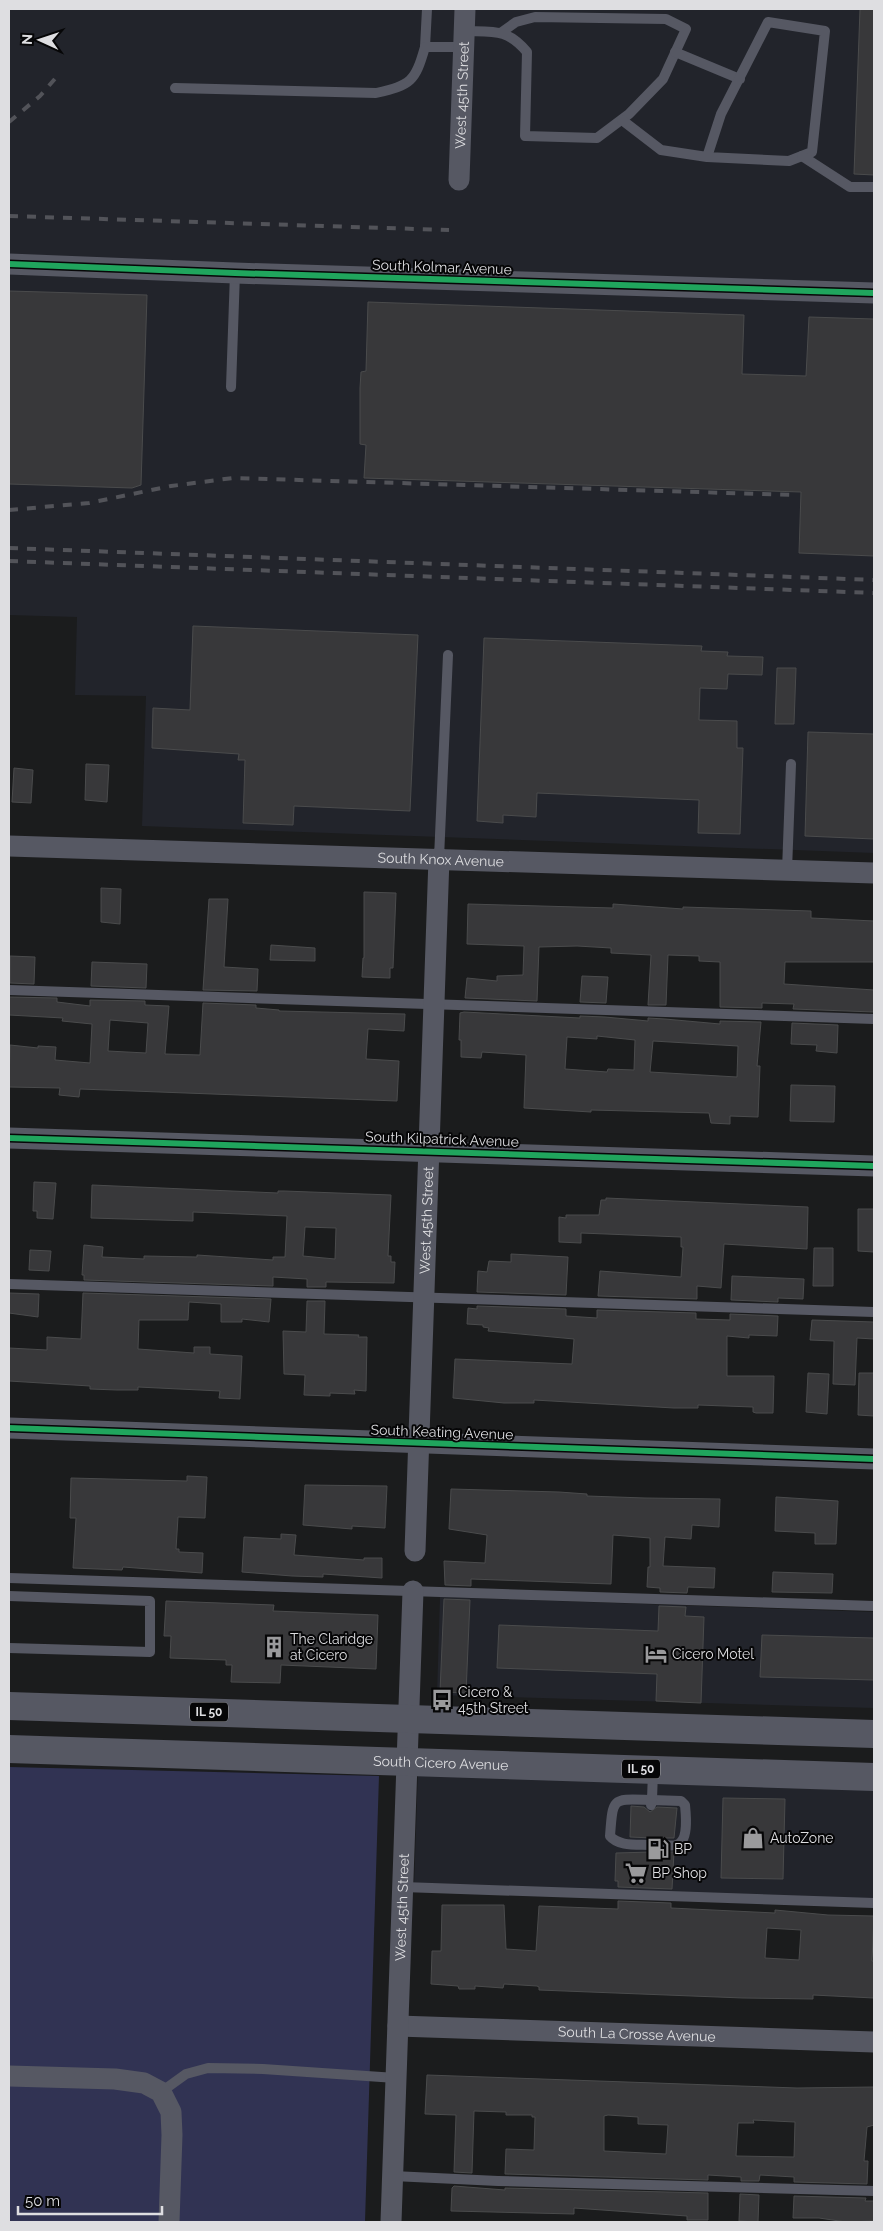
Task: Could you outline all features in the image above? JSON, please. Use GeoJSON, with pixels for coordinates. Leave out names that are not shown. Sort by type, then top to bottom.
{"type":"FeatureCollection","features":[{"type":"Feature","properties":{"kind":"main road","name":"IL 50"},"geometry":{"type":"LineString","coordinates":[[9,1706],[874,1734]]}},
{"type":"Feature","properties":{"kind":"main road","name":"South Cicero Avenue"},"geometry":{"type":"LineString","coordinates":[[9,1749],[874,1777]]}},
{"type":"Feature","properties":{"kind":"street","name":"West 45th Street"},"geometry":{"type":"LineString","coordinates":[[460,180],[465,9]]}},
{"type":"Feature","properties":{"kind":"street","name":"South Kolmar Avenue"},"geometry":{"type":"LineString","coordinates":[[9,264],[235,274],[874,293]]}},
{"type":"Feature","properties":{"kind":"street","name":"South Knox Avenue"},"geometry":{"type":"LineString","coordinates":[[9,846],[874,873]]}},
{"type":"Feature","properties":{"kind":"street","name":"West 45th Street"},"geometry":{"type":"LineString","coordinates":[[415,1552],[439,858]]}},
{"type":"Feature","properties":{"kind":"street","name":"South Kilpatrick Avenue"},"geometry":{"type":"LineString","coordinates":[[9,1138],[874,1166]]}},
{"type":"Feature","properties":{"kind":"street","name":"South Keating Avenue"},"geometry":{"type":"LineString","coordinates":[[9,1428],[874,1459]]}},
{"type":"Feature","properties":{"kind":"street","name":"West 45th Street"},"geometry":{"type":"LineString","coordinates":[[391,2222],[413,1591]]}},
{"type":"Feature","properties":{"kind":"street","name":"South La Crosse Avenue"},"geometry":{"type":"LineString","coordinates":[[398,2026],[874,2042]]}},
{"type":"Feature","properties":{"kind":"street"},"geometry":{"type":"LineString","coordinates":[[9,2076],[115,2079],[144,2083],[161,2092],[170,2112],[171,2120],[169,2222]]}},
{"type":"Feature","properties":{"kind":"lane"},"geometry":{"type":"LineString","coordinates":[[175,88],[376,93],[402,87],[418,71],[425,47],[426,9]]}},
{"type":"Feature","properties":{"kind":"lane"},"geometry":{"type":"LineString","coordinates":[[425,47],[502,32],[516,22],[535,17],[666,19],[686,29],[663,78],[622,120],[598,138],[524,136],[527,52],[517,40],[502,32]]}},
{"type":"Feature","properties":{"kind":"lane"},"geometry":{"type":"LineString","coordinates":[[622,120],[661,150],[707,157],[789,161],[812,152],[825,31],[768,22],[721,114],[707,157]]}},
{"type":"Feature","properties":{"kind":"lane"},"geometry":{"type":"LineString","coordinates":[[675,52],[740,78]]}},
{"type":"Feature","properties":{"kind":"lane"},"geometry":{"type":"LineString","coordinates":[[802,156],[850,187],[874,187]]}},
{"type":"Feature","properties":{"kind":"lane"},"geometry":{"type":"LineString","coordinates":[[231,387],[235,274]]}},
{"type":"Feature","properties":{"kind":"lane"},"geometry":{"type":"LineString","coordinates":[[439,858],[448,655]]}},
{"type":"Feature","properties":{"kind":"lane"},"geometry":{"type":"LineString","coordinates":[[787,870],[791,764]]}},
{"type":"Feature","properties":{"kind":"lane"},"geometry":{"type":"LineString","coordinates":[[9,990],[874,1019]]}},
{"type":"Feature","properties":{"kind":"lane"},"geometry":{"type":"LineString","coordinates":[[9,1284],[874,1312]]}},
{"type":"Feature","properties":{"kind":"lane"},"geometry":{"type":"LineString","coordinates":[[9,1578],[874,1606]]}},
{"type":"Feature","properties":{"kind":"lane"},"geometry":{"type":"LineString","coordinates":[[9,1596],[150,1601],[150,1652],[9,1648]]}},
{"type":"Feature","properties":{"kind":"lane"},"geometry":{"type":"LineString","coordinates":[[651,1803],[653,1770]]}},
{"type":"Feature","properties":{"kind":"lane"},"geometry":{"type":"LineString","coordinates":[[652,1844],[632,1838],[615,1841],[610,1836],[612,1806],[616,1802],[623,1799],[633,1803],[670,1804],[681,1802],[685,1805],[685,1837],[682,1843],[676,1846],[667,1841]]}},
{"type":"Feature","properties":{"kind":"lane"},"geometry":{"type":"LineString","coordinates":[[403,1887],[874,1904]]}},
{"type":"Feature","properties":{"kind":"lane"},"geometry":{"type":"LineString","coordinates":[[161,2092],[186,2074],[208,2068],[263,2069],[396,2078]]}},
{"type":"Feature","properties":{"kind":"lane"},"geometry":{"type":"LineString","coordinates":[[393,2176],[498,2181],[874,2191]]}},
{"type":"Feature","properties":{"kind":"shaded area"},"geometry":{"type":"Polygon","coordinates":[[[9,9],[874,9],[874,853],[142,826],[146,696],[75,695],[77,617],[9,615],[9,9]]]}},
{"type":"Feature","properties":{"kind":"shaded area","name":"Cicero Motel"},"geometry":{"type":"Polygon","coordinates":[[[440,1597],[874,1612],[874,1708],[437,1695],[440,1597]]]}},
{"type":"Feature","properties":{"kind":"shaded area"},"geometry":{"type":"Polygon","coordinates":[[[9,1767],[379,1776],[365,2222],[9,2222],[9,1767]]]}},
{"type":"Feature","properties":{"kind":"shaded area"},"geometry":{"type":"Polygon","coordinates":[[[418,1771],[874,1788],[874,1903],[414,1888],[418,1771]]]}},
{"type":"Feature","properties":{"kind":"building"},"geometry":{"type":"Polygon","coordinates":[[[860,9],[874,9],[874,175],[854,174],[860,9]]]}},
{"type":"Feature","properties":{"kind":"building"},"geometry":{"type":"Polygon","coordinates":[[[9,291],[147,295],[141,485],[132,488],[9,484],[9,291]]]}},
{"type":"Feature","properties":{"kind":"building"},"geometry":{"type":"Polygon","coordinates":[[[368,302],[744,315],[742,374],[806,376],[809,317],[874,319],[874,556],[799,553],[801,492],[364,478],[366,445],[360,444],[360,388],[361,372],[366,371],[368,302]]]}},
{"type":"Feature","properties":{"kind":"building"},"geometry":{"type":"Polygon","coordinates":[[[193,626],[418,635],[410,811],[294,806],[293,825],[243,823],[245,760],[238,760],[239,754],[152,748],[153,708],[190,710],[193,626]]]}},
{"type":"Feature","properties":{"kind":"building"},"geometry":{"type":"Polygon","coordinates":[[[484,638],[702,646],[701,651],[728,652],[727,656],[763,657],[762,675],[728,674],[727,689],[700,688],[699,720],[737,721],[737,748],[743,748],[740,834],[698,833],[699,800],[537,793],[536,817],[503,815],[503,823],[477,821],[484,638]]]}},
{"type":"Feature","properties":{"kind":"building"},"geometry":{"type":"Polygon","coordinates":[[[777,668],[796,668],[794,724],[775,724],[777,668]]]}},
{"type":"Feature","properties":{"kind":"building"},"geometry":{"type":"Polygon","coordinates":[[[808,732],[874,734],[874,839],[805,836],[808,732]]]}},
{"type":"Feature","properties":{"kind":"building"},"geometry":{"type":"Polygon","coordinates":[[[86,764],[109,765],[107,802],[85,800],[86,764]]]}},
{"type":"Feature","properties":{"kind":"building"},"geometry":{"type":"Polygon","coordinates":[[[14,768],[33,770],[31,803],[12,802],[14,768]]]}},
{"type":"Feature","properties":{"kind":"building"},"geometry":{"type":"Polygon","coordinates":[[[101,888],[121,889],[120,924],[101,922],[101,888]]]}},
{"type":"Feature","properties":{"kind":"building"},"geometry":{"type":"Polygon","coordinates":[[[364,892],[396,893],[393,968],[390,968],[390,978],[362,977],[364,958],[364,892]]]}},
{"type":"Feature","properties":{"kind":"building"},"geometry":{"type":"Polygon","coordinates":[[[209,899],[228,899],[224,967],[258,969],[257,991],[203,990],[209,899]]]}},
{"type":"Feature","properties":{"kind":"building"},"geometry":{"type":"Polygon","coordinates":[[[468,904],[613,908],[613,904],[683,909],[683,907],[811,911],[811,918],[874,921],[874,962],[785,962],[784,984],[874,990],[874,1012],[793,1009],[794,1004],[762,1003],[762,1008],[720,1007],[720,962],[699,961],[699,956],[668,955],[666,1005],[648,1005],[651,955],[611,953],[611,948],[577,946],[539,947],[537,1001],[465,998],[467,978],[497,981],[497,976],[523,975],[524,946],[467,944],[468,904]]]}},
{"type":"Feature","properties":{"kind":"building"},"geometry":{"type":"Polygon","coordinates":[[[271,945],[315,948],[315,961],[270,960],[271,945]]]}},
{"type":"Feature","properties":{"kind":"building"},"geometry":{"type":"Polygon","coordinates":[[[10,956],[35,957],[34,984],[10,983],[10,956]]]}},
{"type":"Feature","properties":{"kind":"building"},"geometry":{"type":"Polygon","coordinates":[[[92,962],[147,964],[146,988],[91,986],[92,962]]]}},
{"type":"Feature","properties":{"kind":"building"},"geometry":{"type":"Polygon","coordinates":[[[582,976],[608,977],[606,1003],[580,1002],[582,976]]]}},
{"type":"Feature","properties":{"kind":"building"},"geometry":{"type":"Polygon","coordinates":[[[9,997],[57,998],[57,1002],[90,1006],[90,1000],[145,1001],[145,1005],[169,1006],[165,1054],[200,1055],[203,1003],[256,1005],[256,1008],[279,1011],[405,1014],[404,1031],[368,1029],[366,1059],[399,1061],[397,1101],[80,1089],[79,1097],[59,1095],[60,1088],[9,1087],[10,1045],[38,1048],[38,1046],[56,1047],[55,1060],[90,1063],[92,1024],[62,1021],[63,1018],[9,1015],[9,997]],[[110,1020],[108,1051],[146,1053],[148,1023],[110,1020]]]}},
{"type":"Feature","properties":{"kind":"building"},"geometry":{"type":"Polygon","coordinates":[[[460,1013],[580,1018],[580,1016],[605,1017],[648,1021],[648,1018],[720,1024],[720,1021],[761,1022],[757,1066],[760,1066],[758,1117],[730,1116],[730,1124],[711,1123],[709,1113],[591,1110],[591,1112],[524,1108],[526,1055],[482,1052],[481,1058],[461,1057],[461,1040],[459,1040],[460,1013]],[[597,1036],[597,1039],[567,1037],[565,1069],[607,1072],[608,1069],[634,1070],[635,1040],[597,1036]],[[653,1041],[650,1072],[737,1077],[738,1046],[653,1041]]]}},
{"type":"Feature","properties":{"kind":"building"},"geometry":{"type":"Polygon","coordinates":[[[792,1023],[838,1025],[837,1053],[816,1051],[817,1045],[791,1044],[792,1023]]]}},
{"type":"Feature","properties":{"kind":"building"},"geometry":{"type":"Polygon","coordinates":[[[791,1085],[835,1086],[834,1122],[790,1121],[791,1085]]]}},
{"type":"Feature","properties":{"kind":"building"},"geometry":{"type":"Polygon","coordinates":[[[34,1182],[56,1183],[53,1219],[37,1218],[37,1211],[33,1211],[34,1182]]]}},
{"type":"Feature","properties":{"kind":"building"},"geometry":{"type":"Polygon","coordinates":[[[92,1185],[278,1193],[278,1191],[284,1191],[391,1195],[388,1256],[391,1256],[391,1262],[395,1262],[394,1283],[326,1282],[326,1287],[307,1287],[307,1279],[273,1277],[273,1286],[84,1280],[84,1275],[82,1275],[84,1245],[103,1247],[102,1257],[144,1259],[144,1256],[197,1257],[197,1255],[273,1260],[273,1257],[285,1257],[287,1216],[193,1212],[193,1221],[91,1218],[92,1185]],[[305,1227],[303,1256],[335,1259],[336,1228],[305,1227]]]}},
{"type":"Feature","properties":{"kind":"building"},"geometry":{"type":"Polygon","coordinates":[[[606,1198],[808,1207],[807,1249],[724,1244],[721,1288],[697,1286],[697,1299],[598,1296],[600,1271],[681,1277],[683,1247],[681,1247],[681,1237],[581,1233],[581,1243],[559,1242],[559,1217],[566,1218],[566,1215],[599,1215],[601,1200],[606,1200],[606,1198]]]}},
{"type":"Feature","properties":{"kind":"building"},"geometry":{"type":"Polygon","coordinates":[[[858,1209],[874,1209],[874,1252],[858,1251],[858,1209]]]}},
{"type":"Feature","properties":{"kind":"building"},"geometry":{"type":"Polygon","coordinates":[[[814,1248],[833,1248],[833,1286],[813,1286],[814,1248]]]}},
{"type":"Feature","properties":{"kind":"building"},"geometry":{"type":"Polygon","coordinates":[[[30,1250],[51,1251],[49,1271],[29,1270],[30,1250]]]}},
{"type":"Feature","properties":{"kind":"building"},"geometry":{"type":"Polygon","coordinates":[[[511,1254],[568,1257],[566,1295],[477,1292],[478,1271],[487,1272],[489,1261],[511,1262],[511,1254]]]}},
{"type":"Feature","properties":{"kind":"building"},"geometry":{"type":"Polygon","coordinates":[[[732,1276],[804,1279],[803,1299],[778,1298],[778,1302],[731,1300],[732,1276]]]}},
{"type":"Feature","properties":{"kind":"building"},"geometry":{"type":"Polygon","coordinates":[[[9,1293],[39,1294],[38,1317],[9,1313],[9,1293]]]}},
{"type":"Feature","properties":{"kind":"building"},"geometry":{"type":"Polygon","coordinates":[[[83,1293],[271,1299],[269,1322],[242,1319],[242,1322],[221,1322],[221,1304],[189,1302],[188,1320],[139,1320],[138,1349],[194,1353],[194,1347],[210,1347],[210,1354],[242,1356],[240,1399],[219,1398],[220,1391],[138,1387],[138,1390],[90,1389],[90,1386],[9,1381],[9,1348],[47,1350],[47,1337],[81,1339],[83,1293]]]}},
{"type":"Feature","properties":{"kind":"building"},"geometry":{"type":"Polygon","coordinates":[[[307,1301],[325,1301],[324,1334],[367,1337],[366,1391],[354,1390],[355,1394],[330,1393],[330,1396],[304,1395],[305,1375],[284,1374],[283,1331],[306,1332],[307,1301]]]}},
{"type":"Feature","properties":{"kind":"building"},"geometry":{"type":"Polygon","coordinates":[[[477,1306],[566,1309],[566,1316],[597,1318],[597,1310],[696,1313],[696,1319],[730,1320],[730,1314],[778,1316],[777,1336],[749,1335],[749,1338],[727,1336],[727,1376],[774,1376],[773,1413],[756,1413],[753,1412],[753,1407],[698,1405],[698,1408],[674,1408],[534,1400],[534,1403],[504,1403],[453,1398],[455,1359],[572,1364],[574,1339],[488,1331],[489,1328],[483,1327],[483,1325],[467,1324],[468,1308],[477,1309],[477,1306]]]}},
{"type":"Feature","properties":{"kind":"building"},"geometry":{"type":"Polygon","coordinates":[[[812,1320],[874,1322],[874,1339],[857,1338],[855,1385],[833,1384],[834,1341],[810,1340],[812,1320]]]}},
{"type":"Feature","properties":{"kind":"building"},"geometry":{"type":"Polygon","coordinates":[[[808,1373],[829,1374],[827,1414],[806,1412],[808,1373]]]}},
{"type":"Feature","properties":{"kind":"building"},"geometry":{"type":"Polygon","coordinates":[[[859,1373],[874,1373],[874,1416],[858,1415],[859,1373]]]}},
{"type":"Feature","properties":{"kind":"building"},"geometry":{"type":"Polygon","coordinates":[[[187,1476],[207,1477],[205,1518],[178,1517],[176,1549],[179,1549],[179,1552],[203,1553],[202,1573],[123,1567],[122,1570],[73,1568],[76,1518],[70,1518],[71,1478],[187,1481],[187,1476]]]}},
{"type":"Feature","properties":{"kind":"building"},"geometry":{"type":"Polygon","coordinates":[[[305,1485],[387,1486],[385,1528],[352,1526],[352,1529],[303,1525],[305,1485]]]}},
{"type":"Feature","properties":{"kind":"building"},"geometry":{"type":"Polygon","coordinates":[[[451,1489],[559,1492],[587,1494],[587,1496],[720,1499],[719,1527],[692,1525],[691,1539],[665,1537],[663,1566],[715,1568],[714,1588],[688,1587],[687,1593],[660,1592],[660,1588],[647,1587],[648,1567],[650,1567],[650,1538],[613,1535],[611,1584],[471,1579],[471,1586],[445,1585],[444,1561],[485,1563],[487,1535],[449,1529],[451,1489]]]}},
{"type":"Feature","properties":{"kind":"building"},"geometry":{"type":"Polygon","coordinates":[[[776,1497],[838,1501],[836,1544],[815,1544],[815,1533],[775,1531],[776,1497]]]}},
{"type":"Feature","properties":{"kind":"building"},"geometry":{"type":"Polygon","coordinates":[[[281,1534],[296,1535],[294,1555],[364,1560],[364,1558],[382,1558],[382,1578],[323,1574],[323,1577],[292,1576],[242,1572],[244,1537],[281,1539],[281,1534]]]}},
{"type":"Feature","properties":{"kind":"building"},"geometry":{"type":"Polygon","coordinates":[[[773,1572],[833,1574],[832,1593],[772,1592],[773,1572]]]}},
{"type":"Feature","properties":{"kind":"building"},"geometry":{"type":"Polygon","coordinates":[[[444,1599],[470,1600],[466,1693],[440,1692],[444,1599]]]}},
{"type":"Feature","properties":{"kind":"building","name":"The Claridge at Cicero"},"geometry":{"type":"Polygon","coordinates":[[[166,1601],[274,1605],[273,1611],[378,1615],[376,1669],[281,1665],[280,1683],[231,1682],[232,1665],[226,1665],[226,1660],[170,1658],[171,1636],[164,1636],[166,1601]]]}},
{"type":"Feature","properties":{"kind":"building"},"geometry":{"type":"Polygon","coordinates":[[[659,1606],[686,1607],[685,1616],[704,1617],[701,1703],[656,1701],[657,1674],[497,1668],[499,1625],[658,1631],[659,1606]]]}},
{"type":"Feature","properties":{"kind":"building"},"geometry":{"type":"Polygon","coordinates":[[[762,1635],[874,1638],[874,1680],[760,1677],[762,1635]]]}},
{"type":"Feature","properties":{"kind":"building","name":"AutoZone"},"geometry":{"type":"Polygon","coordinates":[[[723,1798],[785,1799],[783,1879],[721,1878],[723,1798]]]}},
{"type":"Feature","properties":{"kind":"building"},"geometry":{"type":"Polygon","coordinates":[[[631,1806],[644,1807],[650,1812],[657,1807],[677,1808],[674,1838],[664,1838],[658,1842],[652,1838],[630,1837],[631,1806]]]}},
{"type":"Feature","properties":{"kind":"building"},"geometry":{"type":"Polygon","coordinates":[[[658,1848],[663,1852],[674,1852],[672,1889],[618,1887],[618,1881],[615,1881],[616,1853],[652,1852],[658,1848]]]}},
{"type":"Feature","properties":{"kind":"building"},"geometry":{"type":"Polygon","coordinates":[[[618,1901],[671,1903],[671,1908],[775,1913],[775,1910],[828,1915],[874,1916],[872,1961],[874,1961],[874,1998],[813,1995],[813,1999],[743,1998],[539,1990],[537,1986],[504,1984],[503,1988],[475,1986],[475,1989],[459,1989],[458,1986],[431,1984],[432,1951],[441,1951],[442,1905],[504,1905],[506,1949],[536,1951],[539,1906],[618,1909],[618,1901]],[[767,1928],[765,1958],[799,1960],[801,1930],[767,1928]]]}},
{"type":"Feature","properties":{"kind":"building"},"geometry":{"type":"Polygon","coordinates":[[[427,2075],[797,2088],[874,2087],[874,2125],[867,2127],[864,2161],[868,2161],[867,2184],[794,2182],[794,2177],[760,2175],[759,2181],[741,2181],[741,2177],[708,2175],[708,2180],[505,2174],[506,2149],[534,2150],[535,2117],[532,2117],[532,2115],[506,2115],[506,2112],[474,2111],[472,2173],[454,2172],[456,2115],[425,2114],[427,2075]],[[604,2116],[604,2151],[666,2154],[668,2125],[638,2124],[638,2117],[604,2116]],[[753,2120],[754,2123],[738,2123],[736,2156],[794,2157],[795,2122],[753,2120]]]}},
{"type":"Feature","properties":{"kind":"building"},"geometry":{"type":"Polygon","coordinates":[[[454,2186],[505,2190],[505,2188],[708,2193],[708,2220],[687,2220],[687,2216],[574,2208],[574,2214],[451,2211],[452,2188],[454,2186]]]}},
{"type":"Feature","properties":{"kind":"building"},"geometry":{"type":"Polygon","coordinates":[[[740,2194],[759,2195],[758,2222],[739,2221],[740,2194]]]}},
{"type":"Feature","properties":{"kind":"building"},"geometry":{"type":"Polygon","coordinates":[[[794,2196],[866,2198],[865,2201],[874,2201],[874,2221],[846,2222],[819,2218],[793,2218],[794,2196]]]}},
{"type":"Feature","properties":{"kind":"railway"},"geometry":{"type":"LineString","coordinates":[[9,122],[40,96],[60,73]]}},
{"type":"Feature","properties":{"kind":"railway"},"geometry":{"type":"LineString","coordinates":[[9,216],[449,230]]}},
{"type":"Feature","properties":{"kind":"railway"},"geometry":{"type":"LineString","coordinates":[[9,510],[89,503],[171,486],[233,478],[795,495]]}},
{"type":"Feature","properties":{"kind":"railway"},"geometry":{"type":"LineString","coordinates":[[9,548],[874,580]]}},
{"type":"Feature","properties":{"kind":"railway"},"geometry":{"type":"LineString","coordinates":[[9,561],[874,593]]}},
{"type":"Feature","properties":{"kind":"cycle path"},"geometry":{"type":"LineString","coordinates":[[9,264],[874,293]]}},
{"type":"Feature","properties":{"kind":"cycle path"},"geometry":{"type":"LineString","coordinates":[[9,1138],[874,1166]]}},
{"type":"Feature","properties":{"kind":"cycle path"},"geometry":{"type":"LineString","coordinates":[[9,1428],[874,1459]]}},
{"type":"Feature","properties":{"kind":"place","name":"The Claridge at Cicero"},"geometry":{"type":"Point","coordinates":[274,1647]}},
{"type":"Feature","properties":{"kind":"place","name":"Cicero Motel"},"geometry":{"type":"Point","coordinates":[656,1654]}},
{"type":"Feature","properties":{"kind":"place","name":"Cicero & 45th Street"},"geometry":{"type":"Point","coordinates":[442,1700]}},
{"type":"Feature","properties":{"kind":"place","name":"AutoZone"},"geometry":{"type":"Point","coordinates":[753,1838]}},
{"type":"Feature","properties":{"kind":"place","name":"BP"},"geometry":{"type":"Point","coordinates":[658,1849]}},
{"type":"Feature","properties":{"kind":"place","name":"BP Shop"},"geometry":{"type":"Point","coordinates":[636,1873]}}]}
